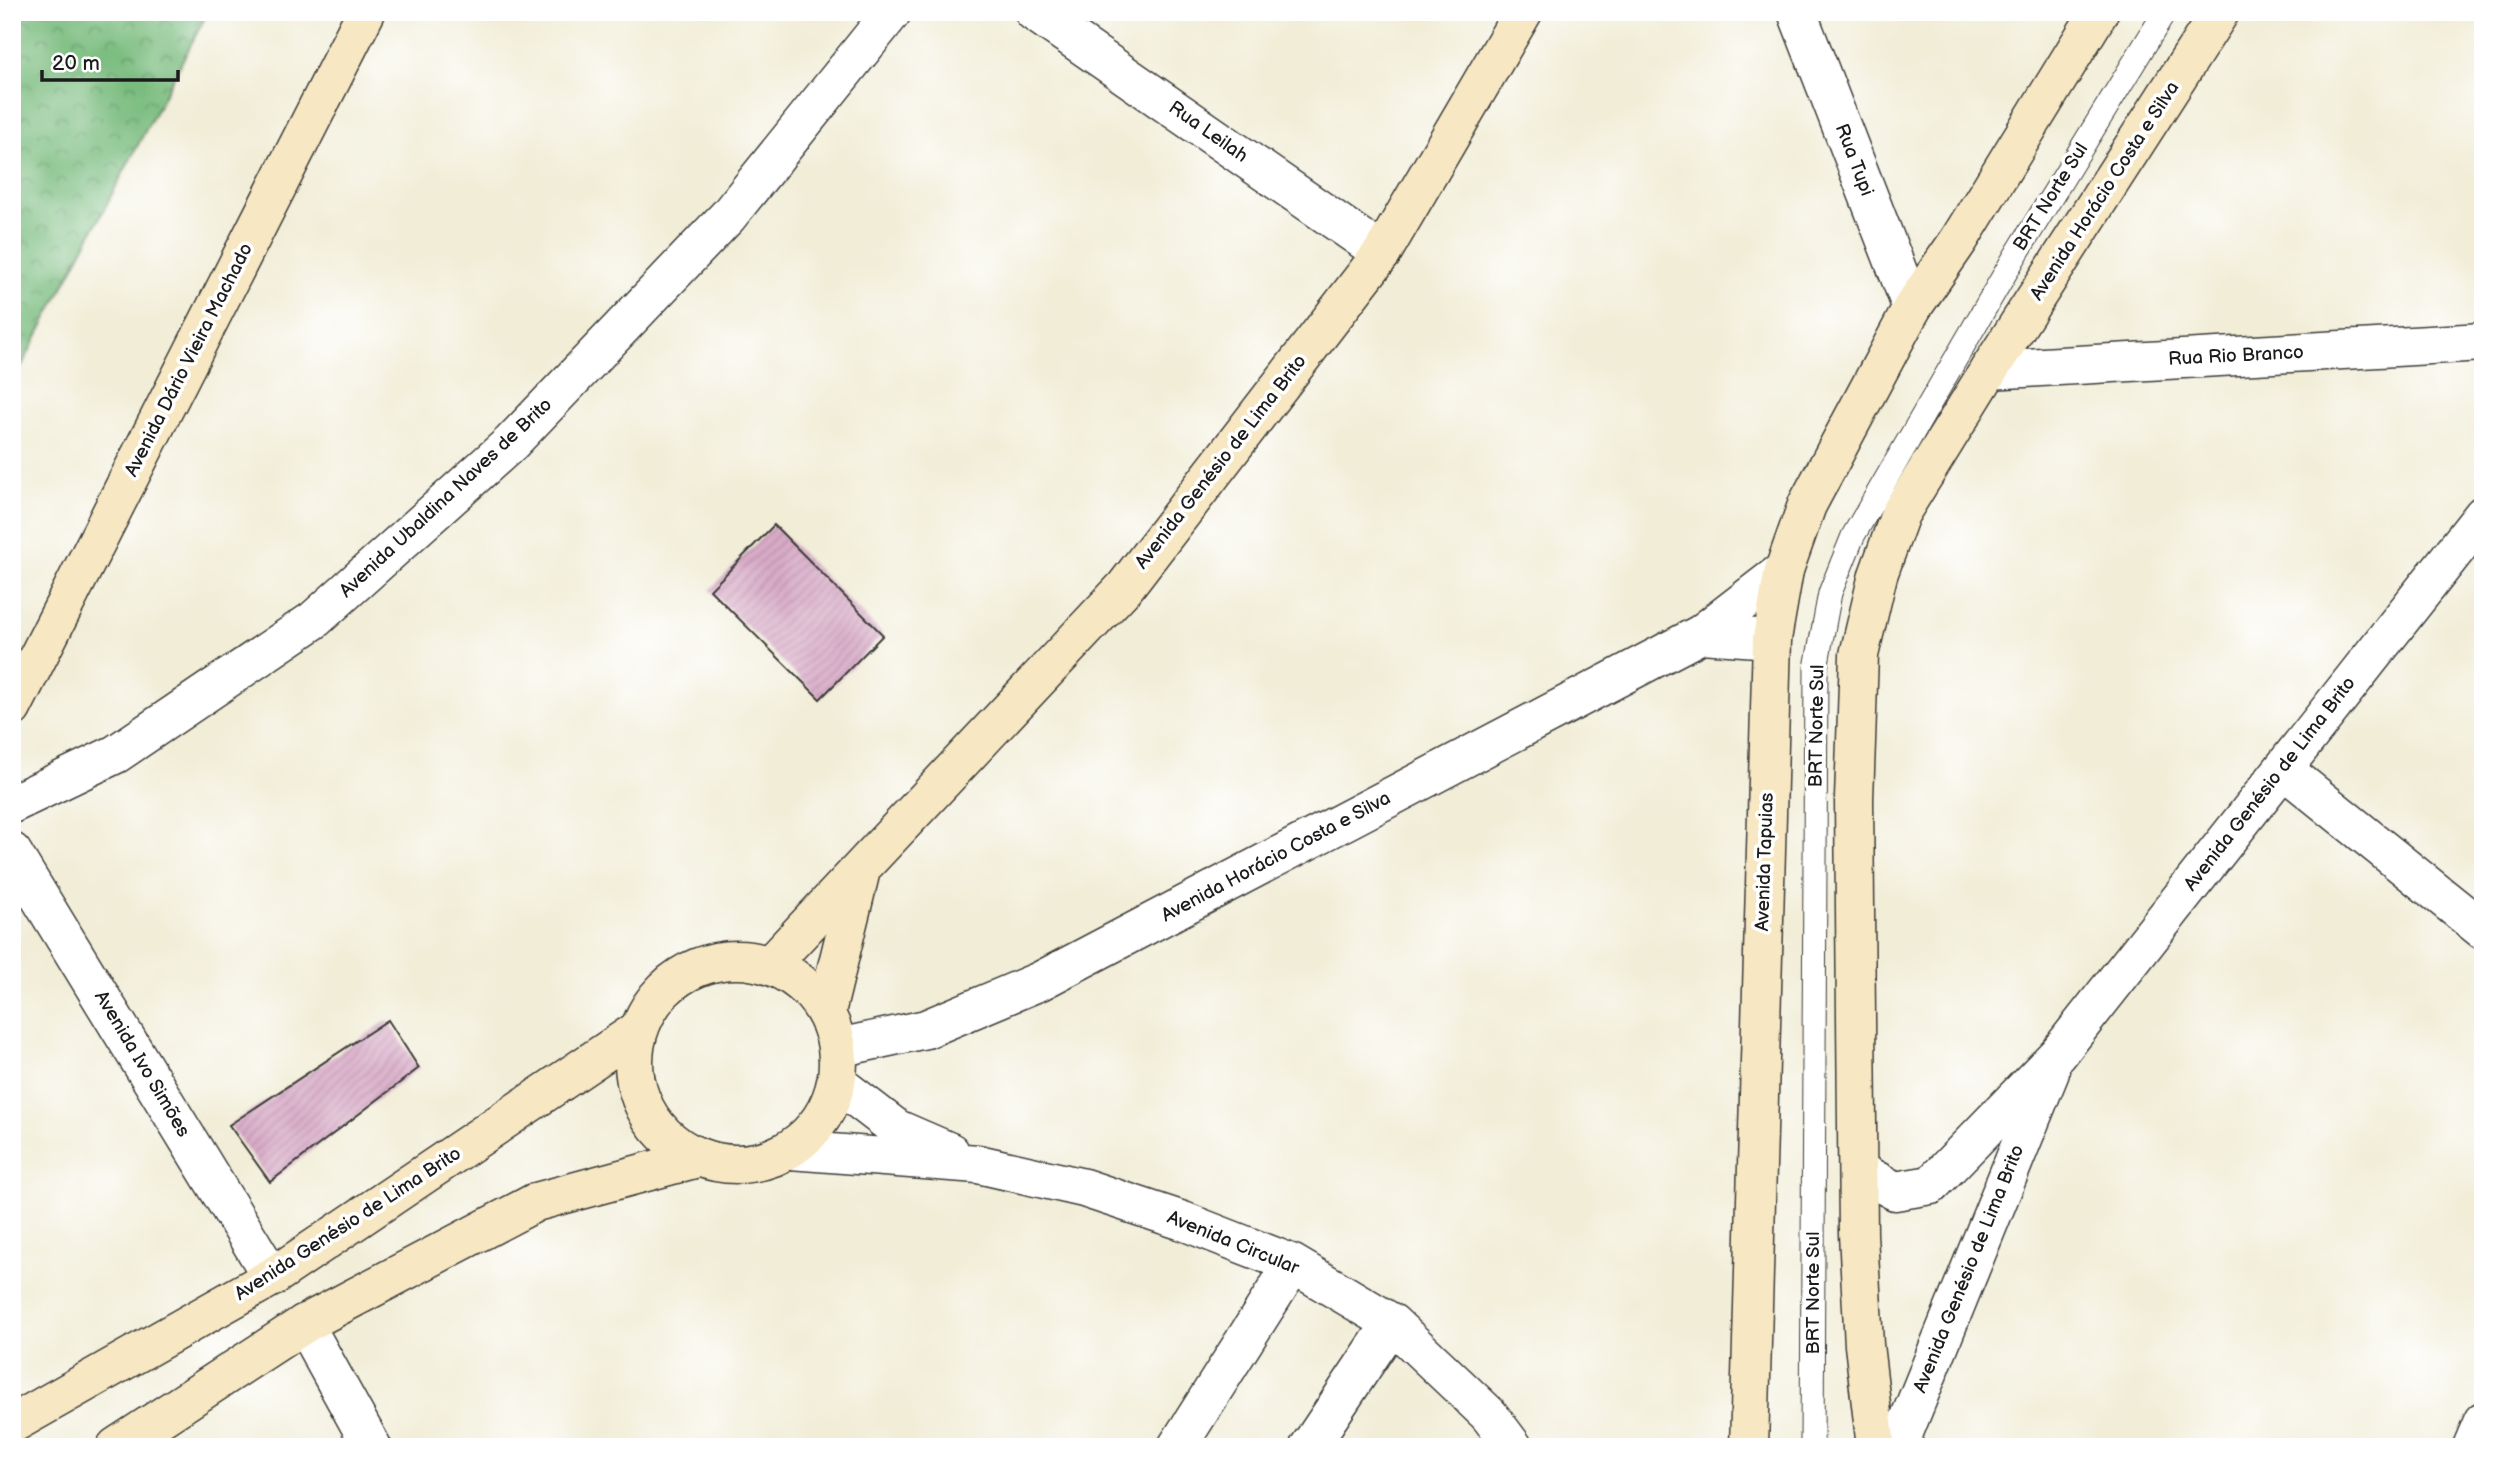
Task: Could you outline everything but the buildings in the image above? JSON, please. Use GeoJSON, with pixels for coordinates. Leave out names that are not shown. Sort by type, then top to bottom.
{"type":"FeatureCollection","features":[{"type":"Feature","properties":{"kind":"street","name":"Avenida Dário Vieira Machado"},"geometry":{"type":"LineString","coordinates":[[12,708],[366,12]]}},
{"type":"Feature","properties":{"kind":"street","name":"Avenida Ubaldina Naves de Brito"},"geometry":{"type":"LineString","coordinates":[[12,804],[116,754],[314,620],[511,443],[728,216],[892,12]]}},
{"type":"Feature","properties":{"kind":"street","name":"Rua Leilah"},"geometry":{"type":"LineString","coordinates":[[1034,12],[1382,253]]}},
{"type":"Feature","properties":{"kind":"street","name":"Avenida Genésio de Lima Brito"},"geometry":{"type":"LineString","coordinates":[[770,965],[1125,587],[1382,253],[1523,12]]}},
{"type":"Feature","properties":{"kind":"street","name":"Rua Tupi"},"geometry":{"type":"LineString","coordinates":[[1797,12],[1912,308]]}},
{"type":"Feature","properties":{"kind":"street"},"geometry":{"type":"LineString","coordinates":[[1912,308],[1959,240],[2099,12]]}},
{"type":"Feature","properties":{"kind":"street","name":"Avenida Horácio Costa e Silva"},"geometry":{"type":"LineString","coordinates":[[1989,370],[2220,12]]}},
{"type":"Feature","properties":{"kind":"street","name":"Avenida Tapuias"},"geometry":{"type":"LineString","coordinates":[[1749,1447],[1772,639],[1784,570],[1807,505],[1912,308]]}},
{"type":"Feature","properties":{"kind":"street","name":"Rua Rio Branco"},"geometry":{"type":"LineString","coordinates":[[1989,370],[2483,342]]}},
{"type":"Feature","properties":{"kind":"street"},"geometry":{"type":"LineString","coordinates":[[1876,1447],[1864,1331],[1858,1234],[1854,799],[1859,655],[1878,575],[1900,514],[1989,370]]}},
{"type":"Feature","properties":{"kind":"street","name":"Avenida Genésio de Lima Brito"},"geometry":{"type":"LineString","coordinates":[[1859,1171],[1895,1191],[1931,1185],[2058,1054],[2483,515]]}},
{"type":"Feature","properties":{"kind":"street","name":"Avenida Horácio Costa e Silva"},"geometry":{"type":"LineString","coordinates":[[837,1065],[1040,981],[1700,634],[1784,570]]}},
{"type":"Feature","properties":{"kind":"street"},"geometry":{"type":"LineString","coordinates":[[1700,634],[1772,639]]}},
{"type":"Feature","properties":{"kind":"street"},"geometry":{"type":"LineString","coordinates":[[2283,769],[2483,930]]}},
{"type":"Feature","properties":{"kind":"street","name":"Avenida Ivo Simões"},"geometry":{"type":"LineString","coordinates":[[12,852],[272,1277]]}},
{"type":"Feature","properties":{"kind":"street","name":"Avenida Genésio de Lima Brito"},"geometry":{"type":"LineString","coordinates":[[826,1012],[861,868]]}},
{"type":"Feature","properties":{"kind":"street"},"geometry":{"type":"LineString","coordinates":[[730,958],[770,965],[803,983],[826,1012],[837,1065],[823,1117],[790,1150],[745,1165],[698,1158],[665,1138],[642,1106],[633,1068],[638,1030],[658,994],[690,969],[730,958]]}},
{"type":"Feature","properties":{"kind":"street","name":"Avenida Genésio de Lima Brito"},"geometry":{"type":"LineString","coordinates":[[12,1424],[272,1277],[638,1030]]}},
{"type":"Feature","properties":{"kind":"street","name":"Avenida Genésio de Lima Brito"},"geometry":{"type":"LineString","coordinates":[[1898,1447],[2058,1054]]}},
{"type":"Feature","properties":{"kind":"street","name":"Avenida Circular"},"geometry":{"type":"LineString","coordinates":[[837,1065],[897,1129],[978,1164]]}},
{"type":"Feature","properties":{"kind":"street","name":"Avenida Circular"},"geometry":{"type":"LineString","coordinates":[[790,1150],[978,1164],[1084,1188],[1184,1221],[1293,1264],[1392,1323],[1489,1415],[1513,1447]]}},
{"type":"Feature","properties":{"kind":"street"},"geometry":{"type":"LineString","coordinates":[[116,1447],[304,1324],[536,1202],[698,1158]]}},
{"type":"Feature","properties":{"kind":"street"},"geometry":{"type":"LineString","coordinates":[[1177,1447],[1293,1264]]}},
{"type":"Feature","properties":{"kind":"street"},"geometry":{"type":"LineString","coordinates":[[1309,1447],[1392,1323]]}},
{"type":"Feature","properties":{"kind":"street"},"geometry":{"type":"LineString","coordinates":[[304,1324],[372,1447]]}},
{"type":"Feature","properties":{"kind":"street"},"geometry":{"type":"LineString","coordinates":[[2472,1447],[2483,1421]]}},
{"type":"Feature","properties":{"kind":"lane","name":"BRT Norte Sul"},"geometry":{"type":"LineString","coordinates":[[1812,1447],[1816,668],[1830,593],[1853,536],[2014,258],[2165,12]]}},
{"type":"Feature","properties":{"kind":"green space"},"geometry":{"type":"Polygon","coordinates":[[[12,12],[208,12],[12,384],[12,12]]]}}]}
